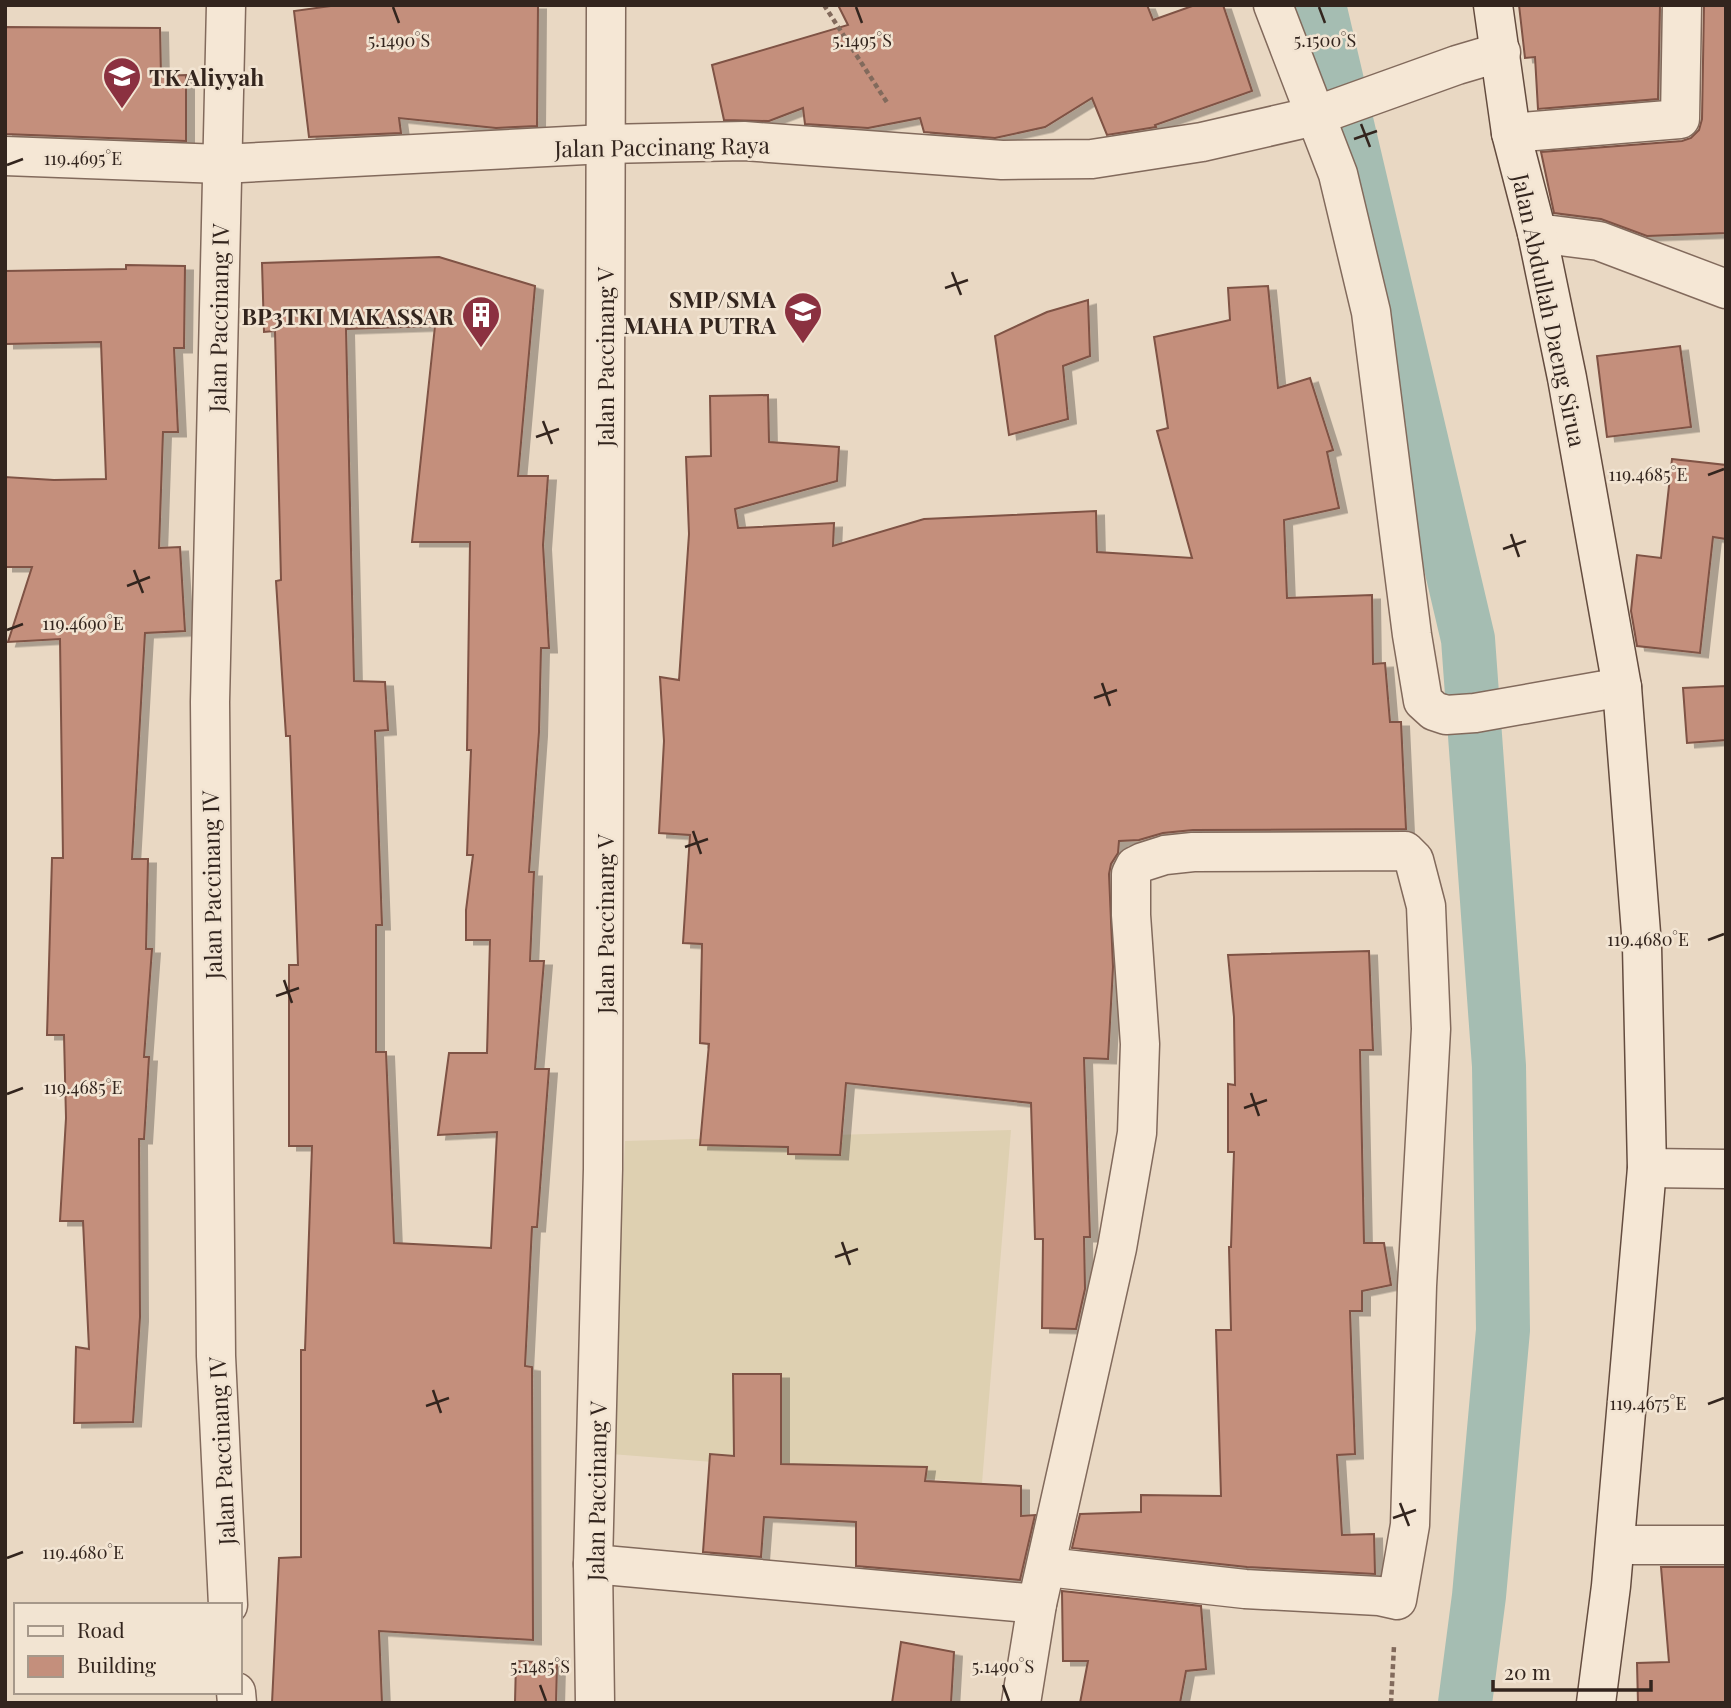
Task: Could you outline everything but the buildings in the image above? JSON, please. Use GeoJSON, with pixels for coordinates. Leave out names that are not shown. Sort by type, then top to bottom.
{"type":"FeatureCollection","features":[{"type":"Feature","properties":{"kind":"street","name":"Jalan Paccinang IV"},"geometry":{"type":"LineString","coordinates":[[226,5],[210,702],[216,1356],[228,1603]]}},
{"type":"Feature","properties":{"kind":"street","name":"Jalan Paccinang V"},"geometry":{"type":"LineString","coordinates":[[595,1703],[593,1564],[603,1169],[606,5]]}},
{"type":"Feature","properties":{"kind":"street"},"geometry":{"type":"LineString","coordinates":[[1273,5],[1329,111],[1338,174],[1371,312],[1412,635],[1423,701],[1434,711],[1446,715],[1475,713],[1608,690]]}},
{"type":"Feature","properties":{"kind":"street","name":"Jalan Abdullah Daeng Sirua"},"geometry":{"type":"LineString","coordinates":[[1493,5],[1511,133],[1537,233],[1567,378],[1642,946],[1647,1168],[1615,1545],[1596,1703]]}},
{"type":"Feature","properties":{"kind":"street"},"geometry":{"type":"LineString","coordinates":[[1511,133],[1680,119],[1682,5]]}},
{"type":"Feature","properties":{"kind":"street","name":"Jalan Paccinang Raya"},"geometry":{"type":"LineString","coordinates":[[5,156],[221,164],[605,144],[744,141],[1002,160],[1092,159],[1202,142],[1329,111],[1500,52]]}},
{"type":"Feature","properties":{"kind":"street"},"geometry":{"type":"LineString","coordinates":[[1537,233],[1599,242],[1726,289]]}},
{"type":"Feature","properties":{"kind":"street"},"geometry":{"type":"LineString","coordinates":[[1021,1703],[1037,1604],[1117,1248],[1137,1133],[1140,1044],[1130,915],[1131,874],[1135,866],[1143,862],[1165,855],[1193,852],[1405,851],[1414,860],[1426,906],[1431,1029],[1417,1273],[1410,1525],[1397,1600],[1379,1596],[1245,1589],[1047,1567]]}},
{"type":"Feature","properties":{"kind":"street"},"geometry":{"type":"LineString","coordinates":[[1647,1168],[1726,1169]]}},
{"type":"Feature","properties":{"kind":"street"},"geometry":{"type":"LineString","coordinates":[[1615,1545],[1726,1545]]}},
{"type":"Feature","properties":{"kind":"street"},"geometry":{"type":"LineString","coordinates":[[593,1564],[1037,1604]]}},
{"type":"Feature","properties":{"kind":"path"},"geometry":{"type":"LineString","coordinates":[[824,5],[920,154]]}},
{"type":"Feature","properties":{"kind":"path"},"geometry":{"type":"LineString","coordinates":[[1391,1703],[1397,1600]]}},
{"type":"Feature","properties":{"kind":"shaded area"},"geometry":{"type":"Polygon","coordinates":[[[1011,1130],[982,1483],[611,1454],[625,1141],[1011,1130]]]}},
{"type":"Feature","properties":{"kind":"waterway"},"geometry":{"type":"LineString","coordinates":[[1319,5],[1468,639],[1499,1066],[1503,1330],[1479,1596],[1465,1703]]}},
{"type":"Feature","properties":{"kind":"place","name":"TK Aliyyah"},"geometry":{"type":"Point","coordinates":[122,110]}},
{"type":"Feature","properties":{"kind":"place","name":"SMP/SMA MAHA PUTRA"},"geometry":{"type":"Point","coordinates":[803,345]}},
{"type":"Feature","properties":{"kind":"place","name":"BP3TKI MAKASSAR"},"geometry":{"type":"Point","coordinates":[481,349]}}]}
